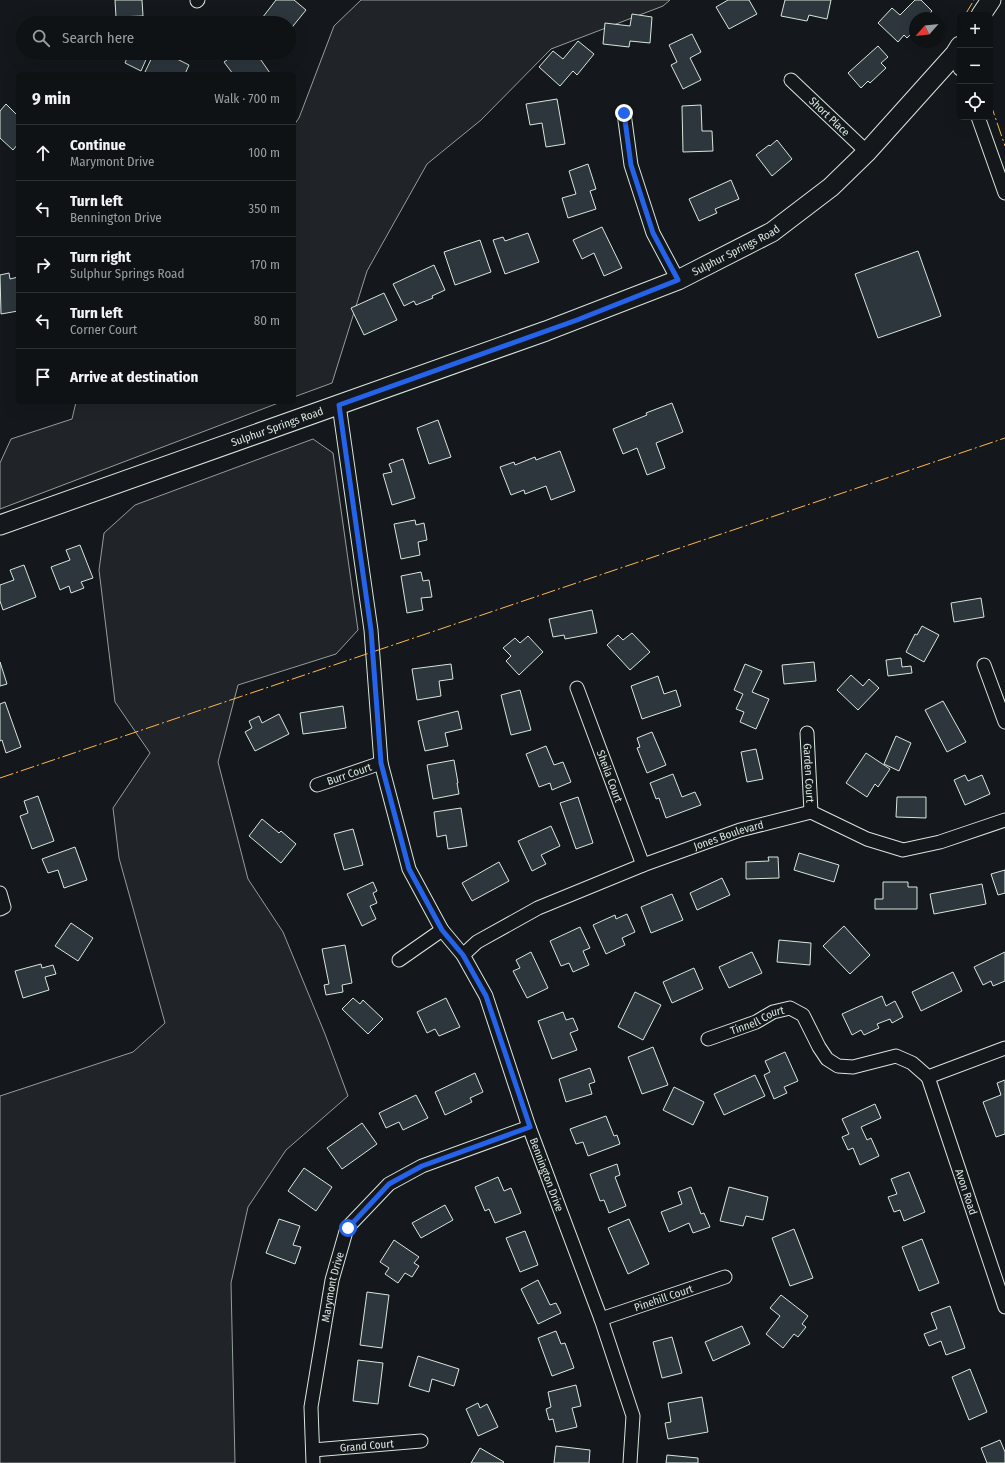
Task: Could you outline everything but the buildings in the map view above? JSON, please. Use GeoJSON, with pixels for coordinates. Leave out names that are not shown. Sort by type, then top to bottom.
{"type":"FeatureCollection","features":[{"type":"Feature","properties":{"kind":"street"},"geometry":{"type":"LineString","coordinates":[[983,12],[991,0]]}},
{"type":"Feature","properties":{"kind":"street","name":"Sulphur Springs Road"},"geometry":{"type":"LineString","coordinates":[[0,525],[577,320],[678,280],[772,232],[831,187],[867,152],[957,57]]}},
{"type":"Feature","properties":{"kind":"street","name":"Short Place"},"geometry":{"type":"LineString","coordinates":[[791,80],[867,152]]}},
{"type":"Feature","properties":{"kind":"street"},"geometry":{"type":"LineString","coordinates":[[624,113],[631,165],[653,233],[678,280]]}},
{"type":"Feature","properties":{"kind":"street"},"geometry":{"type":"LineString","coordinates":[[979,120],[1005,193]]}},
{"type":"Feature","properties":{"kind":"street","name":"Bennington Drive"},"geometry":{"type":"LineString","coordinates":[[339,405],[371,630],[381,763],[409,869],[442,930],[463,955],[486,996],[530,1127],[602,1319],[632,1416],[630,1463]]}},
{"type":"Feature","properties":{"kind":"street"},"geometry":{"type":"LineString","coordinates":[[984,665],[1005,722]]}},
{"type":"Feature","properties":{"kind":"street","name":"Sheila Court"},"geometry":{"type":"LineString","coordinates":[[577,688],[643,865]]}},
{"type":"Feature","properties":{"kind":"street","name":"Garden Court"},"geometry":{"type":"LineString","coordinates":[[806,733],[811,812]]}},
{"type":"Feature","properties":{"kind":"street","name":"Burr Court"},"geometry":{"type":"LineString","coordinates":[[317,785],[381,763]]}},
{"type":"Feature","properties":{"kind":"street"},"geometry":{"type":"LineString","coordinates":[[811,812],[867,839],[903,850],[940,842],[1005,820]]}},
{"type":"Feature","properties":{"kind":"street","name":"Jones Boulevard"},"geometry":{"type":"LineString","coordinates":[[463,955],[477,942],[538,908],[643,865],[740,830],[811,812]]}},
{"type":"Feature","properties":{"kind":"street"},"geometry":{"type":"LineString","coordinates":[[0,894],[2,908]]}},
{"type":"Feature","properties":{"kind":"street"},"geometry":{"type":"LineString","coordinates":[[399,960],[442,930]]}},
{"type":"Feature","properties":{"kind":"street","name":"Tinnell Court"},"geometry":{"type":"LineString","coordinates":[[708,1039],[756,1022],[773,1012],[790,1008],[803,1015],[819,1047],[827,1059],[838,1066],[852,1067],[896,1056],[912,1063],[928,1077]]}},
{"type":"Feature","properties":{"kind":"street"},"geometry":{"type":"LineString","coordinates":[[928,1077],[1005,1048]]}},
{"type":"Feature","properties":{"kind":"street","name":"Avon Road"},"geometry":{"type":"LineString","coordinates":[[928,1077],[1005,1307]]}},
{"type":"Feature","properties":{"kind":"street","name":"Marymont Drive"},"geometry":{"type":"LineString","coordinates":[[313,1456],[311,1407],[332,1280],[348,1228],[389,1184],[422,1166],[530,1127]]}},
{"type":"Feature","properties":{"kind":"street","name":"Pinehill Court"},"geometry":{"type":"LineString","coordinates":[[602,1319],[725,1276]]}},
{"type":"Feature","properties":{"kind":"street","name":"Grand Court"},"geometry":{"type":"LineString","coordinates":[[313,1456],[421,1441]]}},
{"type":"Feature","properties":{"kind":"shaded area"},"geometry":{"type":"Polygon","coordinates":[[[361,0],[670,0],[663,6],[551,49],[481,120],[427,164],[367,271],[332,383],[296,396],[296,122],[299,118],[334,26],[361,0]]]}},
{"type":"Feature","properties":{"kind":"shaded area"},"geometry":{"type":"Polygon","coordinates":[[[76,404],[276,404],[0,509],[0,463],[11,439],[72,419],[76,404]]]}},
{"type":"Feature","properties":{"kind":"shaded area"},"geometry":{"type":"Polygon","coordinates":[[[313,439],[333,453],[358,630],[336,654],[238,685],[218,762],[248,879],[283,932],[325,1034],[348,1096],[286,1150],[248,1207],[231,1283],[235,1463],[0,1463],[0,1096],[133,1052],[165,1023],[119,858],[113,808],[150,753],[115,702],[99,570],[104,533],[135,505],[313,439]]]}},
{"type":"Feature","properties":{"kind":"power"},"geometry":{"type":"LineString","coordinates":[[967,12],[974,0]]}},
{"type":"Feature","properties":{"kind":"power"},"geometry":{"type":"LineString","coordinates":[[993,111],[1005,146]]}},
{"type":"Feature","properties":{"kind":"power"},"geometry":{"type":"LineString","coordinates":[[0,778],[1005,438]]}},
{"type":"Feature","properties":{"kind":"route"},"geometry":{"type":"LineString","coordinates":[[348,1228],[389,1184],[422,1166],[530,1127],[486,996],[463,955],[442,930],[409,869],[381,763],[371,630],[339,405],[577,320],[678,280],[653,233],[631,165],[624,113]]}}]}
